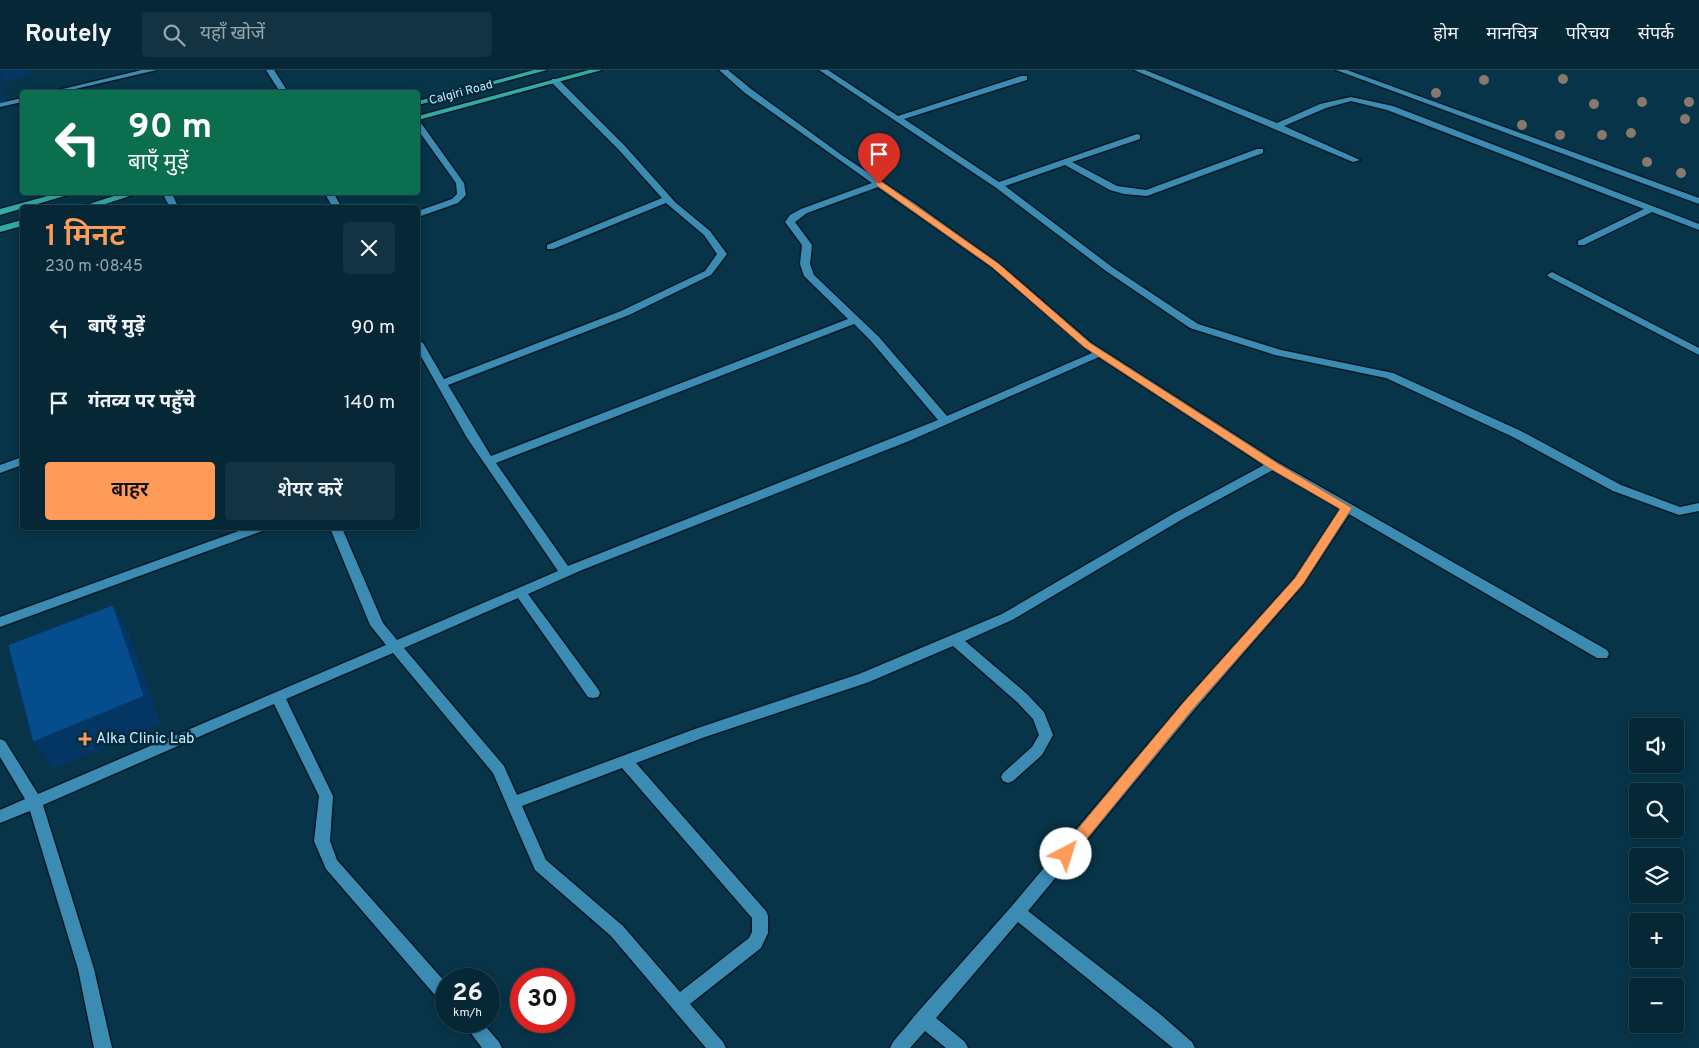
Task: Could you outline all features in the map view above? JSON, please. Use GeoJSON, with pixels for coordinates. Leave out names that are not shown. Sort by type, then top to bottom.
{"type":"FeatureCollection","features":[{"type":"Feature","properties":{"kind":"main road","name":"Calgiri Road"},"geometry":{"type":"LineString","coordinates":[[420,102],[543,70]]}},
{"type":"Feature","properties":{"kind":"main road","name":"Calgiri Road"},"geometry":{"type":"LineString","coordinates":[[420,117],[598,70]]}},
{"type":"Feature","properties":{"kind":"main road"},"geometry":{"type":"LineString","coordinates":[[26,205],[63,195]]}},
{"type":"Feature","properties":{"kind":"main road"},"geometry":{"type":"LineString","coordinates":[[92,205],[127,195]]}},
{"type":"Feature","properties":{"kind":"main road"},"geometry":{"type":"LineString","coordinates":[[0,212],[20,207]]}},
{"type":"Feature","properties":{"kind":"main road"},"geometry":{"type":"LineString","coordinates":[[0,229],[20,224]]}},
{"type":"Feature","properties":{"kind":"street"},"geometry":{"type":"LineString","coordinates":[[63,90],[153,70]]}},
{"type":"Feature","properties":{"kind":"street"},"geometry":{"type":"LineString","coordinates":[[270,70],[283,90]]}},
{"type":"Feature","properties":{"kind":"street"},"geometry":{"type":"LineString","coordinates":[[723,70],[763,102],[996,266],[1087,345],[1273,465],[1602,654]]}},
{"type":"Feature","properties":{"kind":"street"},"geometry":{"type":"LineString","coordinates":[[823,70],[899,118],[998,185],[1109,269],[1194,326],[1279,353],[1389,375],[1517,434],[1617,488],[1679,511],[1699,507]]}},
{"type":"Feature","properties":{"kind":"street"},"geometry":{"type":"LineString","coordinates":[[1138,70],[1356,160]]}},
{"type":"Feature","properties":{"kind":"street"},"geometry":{"type":"LineString","coordinates":[[1340,70],[1699,201]]}},
{"type":"Feature","properties":{"kind":"street"},"geometry":{"type":"LineString","coordinates":[[899,118],[1024,78]]}},
{"type":"Feature","properties":{"kind":"street"},"geometry":{"type":"LineString","coordinates":[[442,384],[625,313],[708,273],[722,254],[707,233],[668,199],[622,148],[555,81]]}},
{"type":"Feature","properties":{"kind":"street"},"geometry":{"type":"LineString","coordinates":[[96,83],[101,90]]}},
{"type":"Feature","properties":{"kind":"street"},"geometry":{"type":"LineString","coordinates":[[1277,126],[1323,106],[1351,99],[1390,108],[1699,227]]}},
{"type":"Feature","properties":{"kind":"street"},"geometry":{"type":"LineString","coordinates":[[0,105],[20,100]]}},
{"type":"Feature","properties":{"kind":"street"},"geometry":{"type":"LineString","coordinates":[[420,128],[460,184],[462,195],[455,202],[420,213]]}},
{"type":"Feature","properties":{"kind":"street"},"geometry":{"type":"LineString","coordinates":[[998,185],[1137,137]]}},
{"type":"Feature","properties":{"kind":"street"},"geometry":{"type":"LineString","coordinates":[[1066,162],[1111,189],[1132,194],[1147,193],[1260,151]]}},
{"type":"Feature","properties":{"kind":"street"},"geometry":{"type":"LineString","coordinates":[[879,184],[804,211],[793,217],[790,222],[807,245],[805,264],[809,276],[875,339],[944,421]]}},
{"type":"Feature","properties":{"kind":"street"},"geometry":{"type":"LineString","coordinates":[[550,247],[668,199]]}},
{"type":"Feature","properties":{"kind":"street"},"geometry":{"type":"LineString","coordinates":[[1581,243],[1652,209]]}},
{"type":"Feature","properties":{"kind":"street"},"geometry":{"type":"LineString","coordinates":[[1552,275],[1699,352]]}},
{"type":"Feature","properties":{"kind":"street"},"geometry":{"type":"LineString","coordinates":[[489,461],[855,320]]}},
{"type":"Feature","properties":{"kind":"street"},"geometry":{"type":"LineString","coordinates":[[420,346],[489,461],[566,573]]}},
{"type":"Feature","properties":{"kind":"street"},"geometry":{"type":"LineString","coordinates":[[0,817],[566,573],[944,421],[1100,353]]}},
{"type":"Feature","properties":{"kind":"street"},"geometry":{"type":"LineString","coordinates":[[0,469],[20,463]]}},
{"type":"Feature","properties":{"kind":"street"},"geometry":{"type":"LineString","coordinates":[[513,803],[700,733],[864,678],[1006,618],[1177,517],[1273,465]]}},
{"type":"Feature","properties":{"kind":"street"},"geometry":{"type":"LineString","coordinates":[[899,1048],[1017,912],[1188,707],[1299,581],[1347,508]]}},
{"type":"Feature","properties":{"kind":"street"},"geometry":{"type":"LineString","coordinates":[[0,622],[253,530]]}},
{"type":"Feature","properties":{"kind":"street"},"geometry":{"type":"LineString","coordinates":[[337,530],[377,624],[499,770],[540,865],[617,931],[717,1048]]}},
{"type":"Feature","properties":{"kind":"street"},"geometry":{"type":"LineString","coordinates":[[521,593],[593,693]]}},
{"type":"Feature","properties":{"kind":"street"},"geometry":{"type":"LineString","coordinates":[[954,639],[1022,698],[1039,716],[1046,735],[1037,752],[1008,777]]}},
{"type":"Feature","properties":{"kind":"street"},"geometry":{"type":"LineString","coordinates":[[278,698],[326,796],[322,841],[331,864],[435,982]]}},
{"type":"Feature","properties":{"kind":"street"},"geometry":{"type":"LineString","coordinates":[[0,745],[35,802],[86,970],[103,1048]]}},
{"type":"Feature","properties":{"kind":"street"},"geometry":{"type":"LineString","coordinates":[[625,761],[760,916],[760,933],[755,942],[679,1003]]}},
{"type":"Feature","properties":{"kind":"street"},"geometry":{"type":"LineString","coordinates":[[1017,912],[1154,1020],[1186,1048]]}},
{"type":"Feature","properties":{"kind":"street"},"geometry":{"type":"LineString","coordinates":[[923,1019],[959,1048]]}},
{"type":"Feature","properties":{"kind":"street"},"geometry":{"type":"LineString","coordinates":[[480,1033],[493,1048]]}},
{"type":"Feature","properties":{"kind":"building"},"geometry":{"type":"Polygon","coordinates":[[[113,605],[144,696],[33,742],[8,645],[113,605]]]}},
{"type":"Feature","properties":{"kind":"place","name":"Alka Clinic Lab"},"geometry":{"type":"Point","coordinates":[85,739]}},
{"type":"Feature","properties":{"kind":"route"},"geometry":{"type":"LineString","coordinates":[[879,184],[996,266],[1087,345],[1273,465],[1347,508],[1299,581],[1188,707],[1066,854]]}}]}
